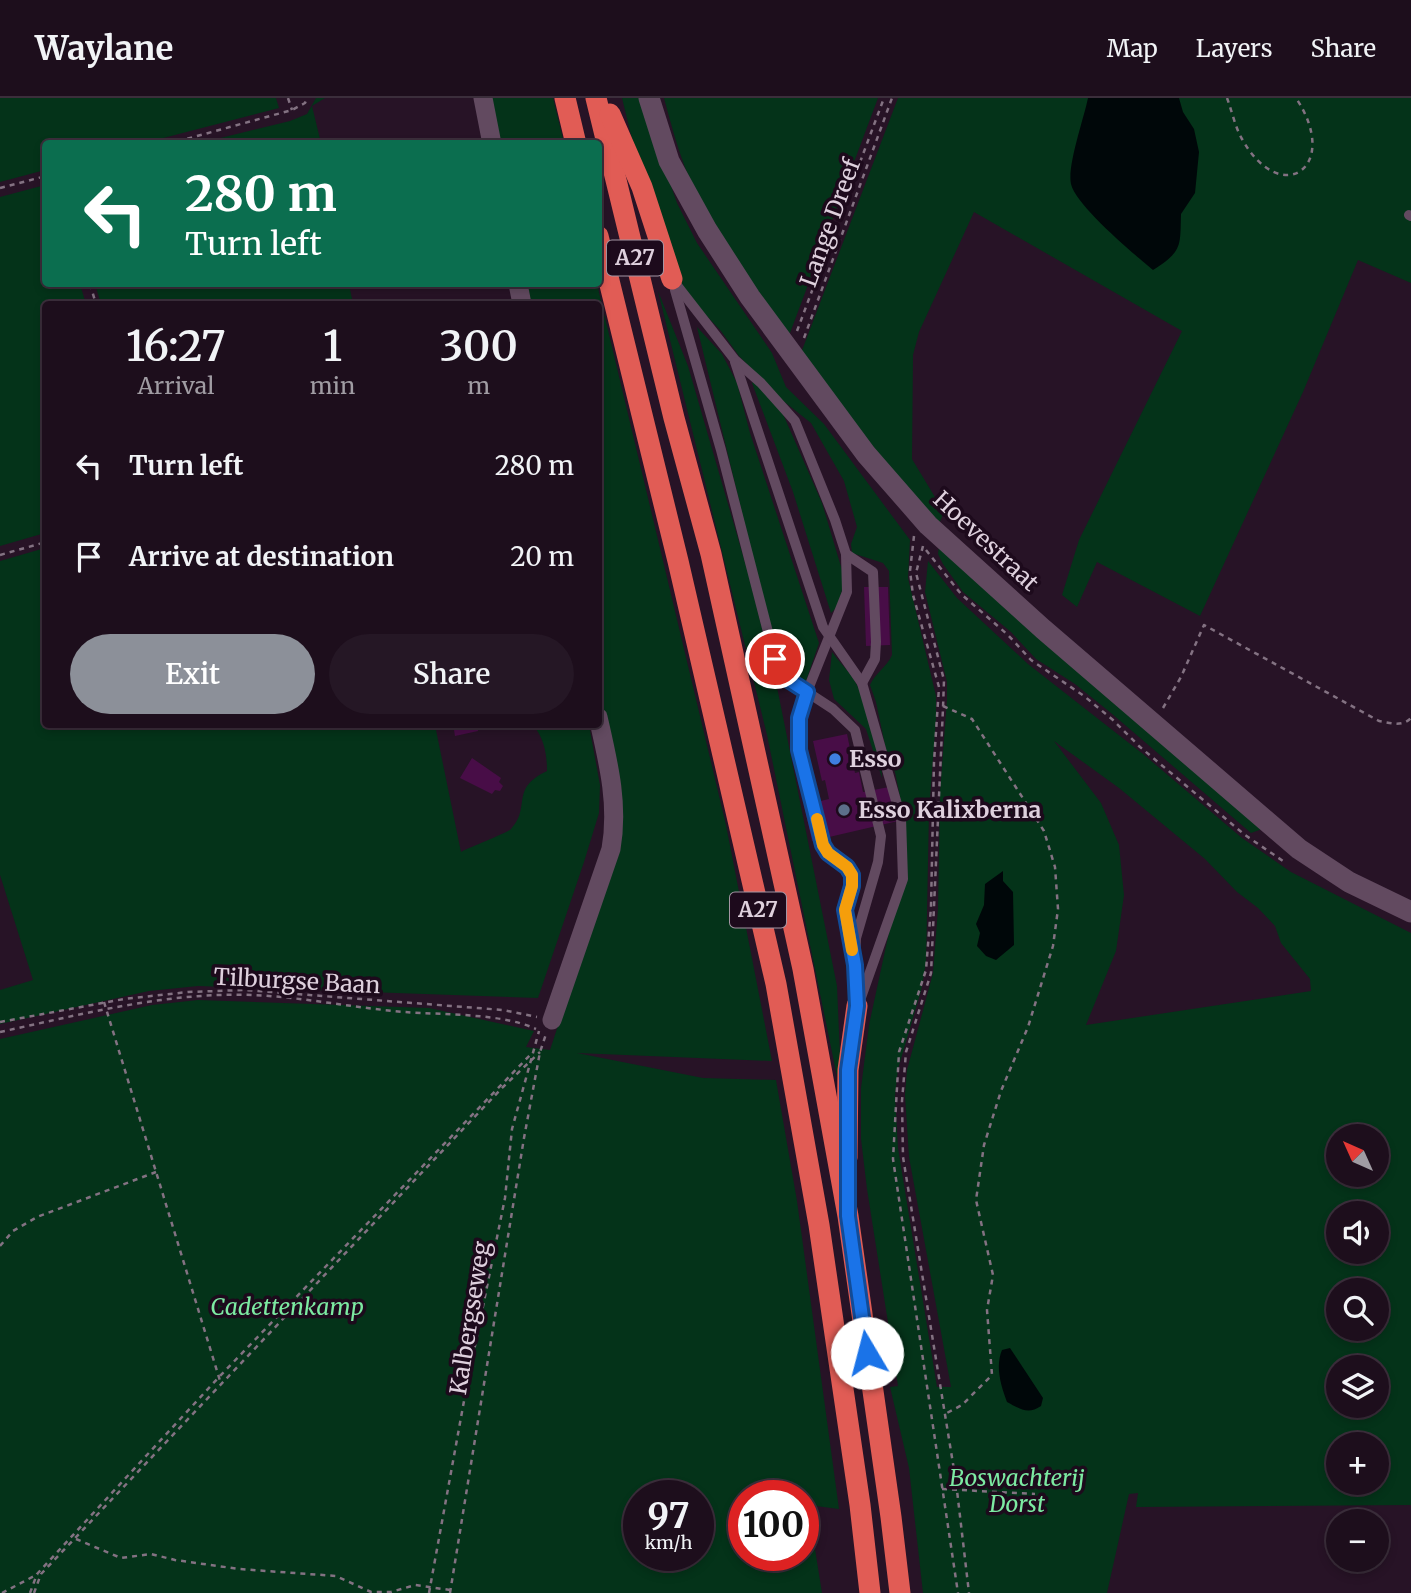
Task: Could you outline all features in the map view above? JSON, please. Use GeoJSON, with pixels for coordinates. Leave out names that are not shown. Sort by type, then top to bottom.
{"type":"FeatureCollection","features":[{"type":"Feature","properties":{"kind":"highway"},"geometry":{"type":"LineString","coordinates":[[565,98],[575,140]]}},
{"type":"Feature","properties":{"kind":"highway","name":"A27"},"geometry":{"type":"LineString","coordinates":[[596,98],[674,418],[711,554],[803,969],[848,1216],[900,1593]]}},
{"type":"Feature","properties":{"kind":"highway","name":"A27"},"geometry":{"type":"LineString","coordinates":[[603,98],[642,187],[672,279]]}},
{"type":"Feature","properties":{"kind":"highway","name":"A27"},"geometry":{"type":"LineString","coordinates":[[602,252],[678,561],[776,984],[819,1225],[860,1505],[870,1593]]}},
{"type":"Feature","properties":{"kind":"highway","name":"A27"},"geometry":{"type":"LineString","coordinates":[[848,1216],[848,1070],[857,1006]]}},
{"type":"Feature","properties":{"kind":"street"},"geometry":{"type":"LineString","coordinates":[[483,98],[491,140]]}},
{"type":"Feature","properties":{"kind":"street","name":"Hoevestraat"},"geometry":{"type":"LineString","coordinates":[[649,98],[669,161],[687,196],[751,298],[866,454],[923,538],[1043,629],[1298,849],[1349,882],[1411,912]]}},
{"type":"Feature","properties":{"kind":"street"},"geometry":{"type":"LineString","coordinates":[[545,1025],[611,849],[615,829],[612,779],[600,728]]}},
{"type":"Feature","properties":{"kind":"lane","name":"A27"},"geometry":{"type":"LineString","coordinates":[[672,279],[735,360],[761,383],[794,421],[825,493],[846,554],[848,592],[807,692],[799,718],[799,750],[823,845],[852,875],[852,886],[845,910],[855,965]]}},
{"type":"Feature","properties":{"kind":"lane","name":"A27"},"geometry":{"type":"LineString","coordinates":[[672,279],[721,450],[775,659],[787,679],[833,709],[855,730],[881,836],[878,862],[856,938],[857,1006]]}},
{"type":"Feature","properties":{"kind":"lane","name":"A27"},"geometry":{"type":"LineString","coordinates":[[735,360],[822,627],[862,683],[901,818],[903,879],[857,1006]]}},
{"type":"Feature","properties":{"kind":"lane"},"geometry":{"type":"LineString","coordinates":[[846,554],[873,572],[876,650],[875,659],[862,683]]}},
{"type":"Feature","properties":{"kind":"path"},"geometry":{"type":"LineString","coordinates":[[288,98],[292,110]]}},
{"type":"Feature","properties":{"kind":"path"},"geometry":{"type":"LineString","coordinates":[[183,140],[292,110],[305,103],[307,98]]}},
{"type":"Feature","properties":{"kind":"path","name":"Lange Dreef"},"geometry":{"type":"LineString","coordinates":[[792,354],[884,98]]}},
{"type":"Feature","properties":{"kind":"path","name":"Lange Dreef"},"geometry":{"type":"LineString","coordinates":[[792,354],[819,300],[892,98]]}},
{"type":"Feature","properties":{"kind":"path"},"geometry":{"type":"LineString","coordinates":[[1227,98],[1241,137],[1248,147],[1262,163],[1276,173],[1290,176],[1300,173],[1311,160],[1313,149],[1309,120],[1296,98]]}},
{"type":"Feature","properties":{"kind":"path"},"geometry":{"type":"LineString","coordinates":[[0,188],[42,177]]}},
{"type":"Feature","properties":{"kind":"path"},"geometry":{"type":"LineString","coordinates":[[923,538],[916,573],[943,680],[943,706],[931,973],[906,1052],[902,1101],[902,1157],[957,1489],[969,1593]]}},
{"type":"Feature","properties":{"kind":"path"},"geometry":{"type":"LineString","coordinates":[[923,538],[910,571],[913,595],[939,687],[934,762],[931,907],[926,970],[899,1052],[893,1159],[958,1593]]}},
{"type":"Feature","properties":{"kind":"path","name":"Hoevestraat"},"geometry":{"type":"LineString","coordinates":[[923,538],[961,594],[1008,635],[1031,660],[1084,696],[1245,835],[1285,863]]}},
{"type":"Feature","properties":{"kind":"path"},"geometry":{"type":"LineString","coordinates":[[0,555],[42,543]]}},
{"type":"Feature","properties":{"kind":"path"},"geometry":{"type":"LineString","coordinates":[[1154,724],[1181,677],[1204,625],[1379,720],[1396,724],[1406,723],[1411,718]]}},
{"type":"Feature","properties":{"kind":"path"},"geometry":{"type":"LineString","coordinates":[[943,706],[972,719],[1045,831],[1055,867],[1058,909],[1053,946],[1028,1027],[1001,1091],[984,1144],[976,1200],[993,1275],[988,1310],[992,1375],[962,1405],[945,1414]]}},
{"type":"Feature","properties":{"kind":"path","name":"Tilburgse Baan"},"geometry":{"type":"LineString","coordinates":[[0,1022],[104,1002],[188,992],[245,990],[503,1010],[545,1025]]}},
{"type":"Feature","properties":{"kind":"path","name":"Tilburgse Baan"},"geometry":{"type":"LineString","coordinates":[[0,1032],[167,999],[252,995],[387,1011],[545,1025]]}},
{"type":"Feature","properties":{"kind":"path"},"geometry":{"type":"LineString","coordinates":[[104,1002],[221,1385]]}},
{"type":"Feature","properties":{"kind":"path"},"geometry":{"type":"LineString","coordinates":[[429,1593],[505,1198],[512,1129],[532,1053],[545,1025]]}},
{"type":"Feature","properties":{"kind":"path","name":"Kalbergseweg"},"geometry":{"type":"LineString","coordinates":[[450,1592],[540,1052],[530,1061]]}},
{"type":"Feature","properties":{"kind":"path"},"geometry":{"type":"LineString","coordinates":[[32,1593],[39,1574],[219,1377],[532,1053]]}},
{"type":"Feature","properties":{"kind":"path"},"geometry":{"type":"LineString","coordinates":[[2,1593],[39,1574],[75,1538],[530,1061]]}},
{"type":"Feature","properties":{"kind":"path"},"geometry":{"type":"LineString","coordinates":[[0,1246],[13,1231],[37,1217],[156,1172]]}},
{"type":"Feature","properties":{"kind":"path"},"geometry":{"type":"LineString","coordinates":[[942,1489],[1035,1494]]}},
{"type":"Feature","properties":{"kind":"path"},"geometry":{"type":"LineString","coordinates":[[75,1538],[121,1558],[151,1554],[239,1569],[336,1576],[371,1592],[391,1592],[415,1585],[450,1592]]}},
{"type":"Feature","properties":{"kind":"green space"},"geometry":{"type":"Polygon","coordinates":[[[0,98],[276,98],[279,108],[156,140],[42,140],[42,171],[0,182],[0,98]]]}},
{"type":"Feature","properties":{"kind":"green space"},"geometry":{"type":"Polygon","coordinates":[[[316,98],[325,98],[312,106],[320,140],[212,140],[290,121],[307,114],[316,98]]]}},
{"type":"Feature","properties":{"kind":"green space"},"geometry":{"type":"Polygon","coordinates":[[[489,98],[553,98],[563,140],[496,140],[489,98]]]}},
{"type":"Feature","properties":{"kind":"green space","name":"Boswachterij Dorst"},"geometry":{"type":"Polygon","coordinates":[[[622,98],[640,98],[677,203],[697,243],[772,353],[786,387],[824,424],[910,540],[908,578],[936,696],[936,719],[929,811],[926,963],[921,991],[898,1069],[895,1096],[898,1148],[937,1387],[951,1387],[909,1157],[905,1095],[907,1070],[933,973],[938,909],[940,793],[947,682],[925,592],[928,561],[957,598],[1028,664],[1143,754],[1242,838],[1291,872],[1411,933],[1411,1505],[1136,1507],[1138,1493],[1129,1494],[1107,1593],[923,1593],[909,1468],[890,1387],[898,1386],[861,1139],[861,1088],[869,1025],[902,872],[906,826],[895,772],[888,759],[870,685],[892,655],[889,571],[883,563],[852,553],[851,544],[857,527],[844,481],[811,423],[782,400],[739,356],[721,331],[683,291],[631,135],[622,98]],[[1054,741],[1101,803],[1119,845],[1124,895],[1116,951],[1086,1025],[1311,991],[1310,979],[1281,943],[1275,926],[1258,908],[1237,892],[1205,859],[1119,788],[1054,741]]]}},
{"type":"Feature","properties":{"kind":"green space"},"geometry":{"type":"Polygon","coordinates":[[[664,98],[878,98],[787,341],[721,239],[698,197],[681,156],[664,98]]]}},
{"type":"Feature","properties":{"kind":"green space"},"geometry":{"type":"Polygon","coordinates":[[[898,98],[1411,98],[1411,283],[1358,260],[1303,392],[1200,616],[1097,562],[1077,607],[1062,595],[1079,540],[1182,331],[974,212],[919,332],[913,355],[912,459],[944,512],[937,529],[801,353],[898,98]]]}},
{"type":"Feature","properties":{"kind":"green space"},"geometry":{"type":"Polygon","coordinates":[[[42,186],[42,287],[81,287],[85,301],[42,301],[42,534],[0,546],[0,197],[42,186]]]}},
{"type":"Feature","properties":{"kind":"green space"},"geometry":{"type":"Polygon","coordinates":[[[96,287],[350,287],[352,301],[100,301],[96,287]]]}},
{"type":"Feature","properties":{"kind":"green space","name":"Cadettenkamp"},"geometry":{"type":"Polygon","coordinates":[[[524,287],[598,287],[601,301],[527,301],[524,287]]]}},
{"type":"Feature","properties":{"kind":"green space"},"geometry":{"type":"Polygon","coordinates":[[[658,291],[688,366],[748,573],[778,692],[837,986],[842,1101],[767,735],[658,291]]]}},
{"type":"Feature","properties":{"kind":"green space","name":"Cadettenkamp"},"geometry":{"type":"Polygon","coordinates":[[[602,305],[726,825],[772,1061],[577,1053],[703,1078],[776,1080],[797,1201],[839,1509],[819,1506],[819,1480],[728,1480],[728,1571],[818,1571],[822,1593],[0,1593],[0,1039],[152,1005],[198,1000],[429,1008],[534,1031],[526,1047],[550,1050],[598,904],[617,799],[602,717],[602,305]]]}},
{"type":"Feature","properties":{"kind":"green space"},"geometry":{"type":"Polygon","coordinates":[[[697,327],[722,354],[737,383],[750,433],[819,643],[805,684],[778,652],[772,636],[697,327]]]}},
{"type":"Feature","properties":{"kind":"green space"},"geometry":{"type":"Polygon","coordinates":[[[754,381],[783,414],[822,503],[845,580],[837,607],[831,613],[793,492],[752,383],[754,381]]]}},
{"type":"Feature","properties":{"kind":"green space"},"geometry":{"type":"Polygon","coordinates":[[[939,546],[1265,828],[1251,833],[1111,713],[1075,684],[1036,659],[1011,632],[963,592],[943,564],[938,554],[939,546]]]}},
{"type":"Feature","properties":{"kind":"green space"},"geometry":{"type":"Polygon","coordinates":[[[42,549],[42,728],[436,728],[461,852],[511,829],[517,821],[528,784],[547,771],[544,746],[535,728],[590,728],[600,785],[599,813],[538,998],[198,986],[149,991],[0,1024],[0,990],[33,980],[0,875],[0,561],[42,549]]]}},
{"type":"Feature","properties":{"kind":"green space"},"geometry":{"type":"Polygon","coordinates":[[[832,652],[853,678],[864,700],[876,740],[882,778],[866,729],[834,699],[829,680],[832,652]]]}},
{"type":"Feature","properties":{"kind":"shaded area"},"geometry":{"type":"Polygon","coordinates":[[[1088,98],[1179,98],[1183,112],[1194,129],[1199,152],[1195,193],[1181,214],[1178,247],[1170,258],[1153,270],[1094,217],[1071,184],[1074,154],[1088,98]]]}},
{"type":"Feature","properties":{"kind":"shaded area"},"geometry":{"type":"Polygon","coordinates":[[[1003,871],[1003,881],[1013,892],[1014,945],[996,960],[986,956],[977,946],[980,933],[976,924],[984,905],[985,884],[1003,871]]]}},
{"type":"Feature","properties":{"kind":"shaded area"},"geometry":{"type":"Polygon","coordinates":[[[1010,1348],[1043,1398],[1041,1406],[1036,1409],[1024,1410],[1007,1402],[999,1363],[1002,1350],[1010,1348]]]}},
{"type":"Feature","properties":{"kind":"building"},"geometry":{"type":"Polygon","coordinates":[[[864,587],[888,587],[890,645],[866,646],[864,587]]]}},
{"type":"Feature","properties":{"kind":"building"},"geometry":{"type":"Polygon","coordinates":[[[454,728],[478,728],[478,731],[455,736],[454,728]]]}},
{"type":"Feature","properties":{"kind":"building"},"geometry":{"type":"Polygon","coordinates":[[[847,734],[855,773],[859,772],[863,792],[889,787],[898,821],[812,841],[804,805],[829,799],[813,741],[847,734]]]}},
{"type":"Feature","properties":{"kind":"building"},"geometry":{"type":"Polygon","coordinates":[[[472,758],[501,778],[499,782],[503,786],[500,791],[495,790],[492,794],[460,778],[472,758]]]}},
{"type":"Feature","properties":{"kind":"slow traffic"},"geometry":{"type":"LineString","coordinates":[[817,819],[823,845],[828,853],[847,867],[852,875],[852,886],[845,910],[852,950]]}},
{"type":"Feature","properties":{"kind":"place","name":"Esso"},"geometry":{"type":"Point","coordinates":[835,759]}},
{"type":"Feature","properties":{"kind":"place","name":"Esso Kalixberna"},"geometry":{"type":"Point","coordinates":[844,810]}},
{"type":"Feature","properties":{"kind":"route"},"geometry":{"type":"LineString","coordinates":[[775,659],[787,679],[807,692],[799,718],[799,750],[823,845],[852,875],[852,886],[845,910],[855,965],[857,1006],[848,1070],[848,1216],[867,1353]]}}]}
